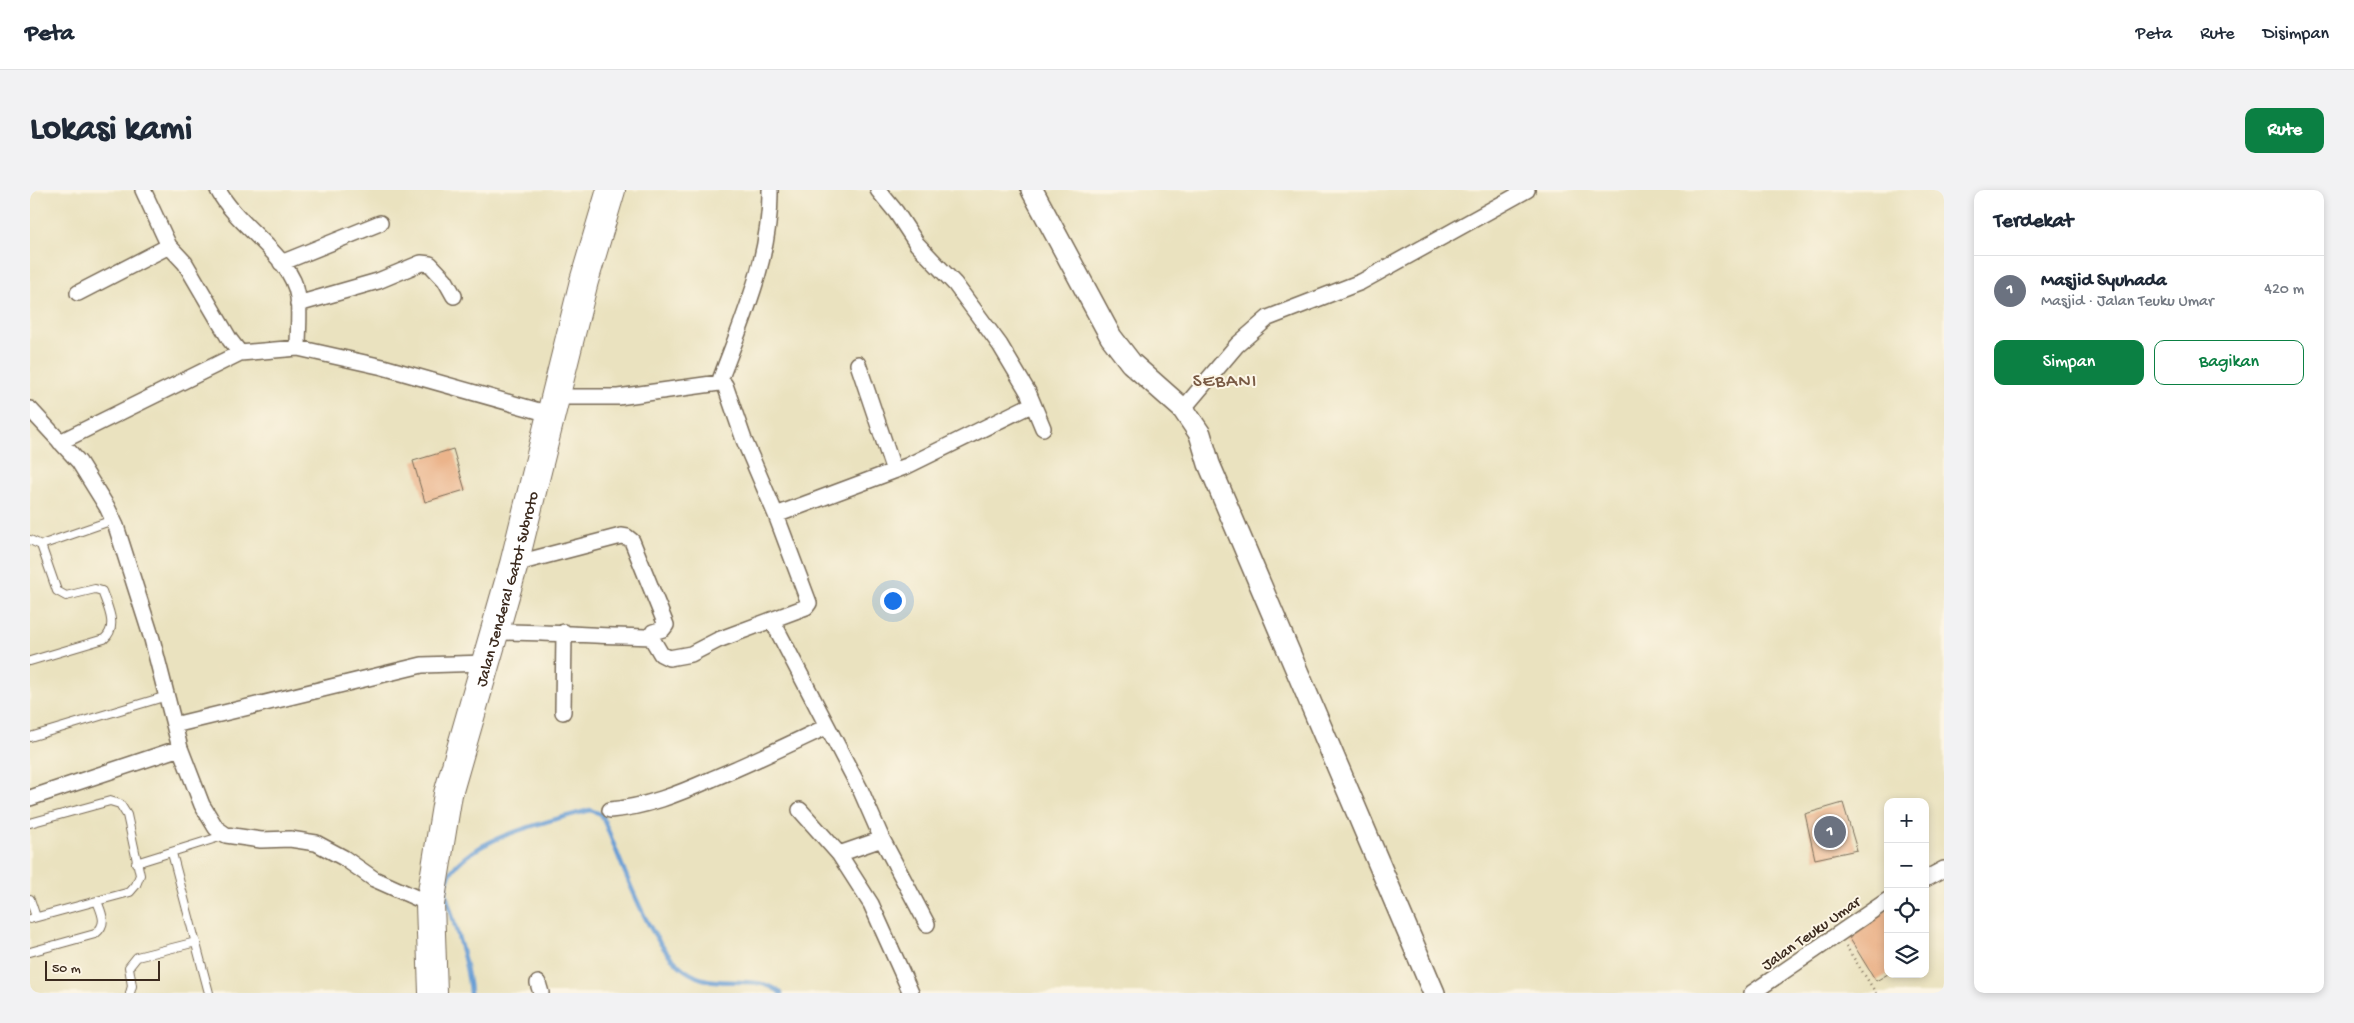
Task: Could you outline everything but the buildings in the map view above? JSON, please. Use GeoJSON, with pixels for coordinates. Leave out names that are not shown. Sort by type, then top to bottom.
{"type":"FeatureCollection","features":[{"type":"Feature","properties":{"kind":"highway","name":"Jalan Jenderal Gatot Subroto"},"geometry":{"type":"LineString","coordinates":[[433,993],[430,904],[448,794],[514,564],[584,281],[611,190]]}},
{"type":"Feature","properties":{"kind":"street"},"geometry":{"type":"LineString","coordinates":[[142,190],[169,246],[185,263],[230,340],[240,353]]}},
{"type":"Feature","properties":{"kind":"street"},"geometry":{"type":"LineString","coordinates":[[218,190],[230,209],[291,276],[298,297],[298,348]]}},
{"type":"Feature","properties":{"kind":"street"},"geometry":{"type":"LineString","coordinates":[[719,383],[761,264],[771,219],[770,190]]}},
{"type":"Feature","properties":{"kind":"street"},"geometry":{"type":"LineString","coordinates":[[878,190],[896,212],[917,244],[955,284],[1000,345],[1033,404],[1043,428]]}},
{"type":"Feature","properties":{"kind":"street"},"geometry":{"type":"LineString","coordinates":[[1032,190],[1111,336],[1131,364],[1183,409],[1200,434],[1209,464],[1434,993]]}},
{"type":"Feature","properties":{"kind":"street"},"geometry":{"type":"LineString","coordinates":[[1183,409],[1237,345],[1268,318],[1361,282],[1527,190]]}},
{"type":"Feature","properties":{"kind":"street"},"geometry":{"type":"LineString","coordinates":[[281,263],[380,223]]}},
{"type":"Feature","properties":{"kind":"street"},"geometry":{"type":"LineString","coordinates":[[78,293],[169,246]]}},
{"type":"Feature","properties":{"kind":"street"},"geometry":{"type":"LineString","coordinates":[[298,304],[378,281],[421,263],[430,264],[444,280],[454,296]]}},
{"type":"Feature","properties":{"kind":"street"},"geometry":{"type":"LineString","coordinates":[[60,442],[240,353],[298,348],[554,406],[719,383],[725,384],[744,440],[776,515],[809,603],[806,607],[748,628],[691,654],[677,658],[669,658],[661,654],[651,636]]}},
{"type":"Feature","properties":{"kind":"street"},"geometry":{"type":"LineString","coordinates":[[858,364],[894,471]]}},
{"type":"Feature","properties":{"kind":"street"},"geometry":{"type":"LineString","coordinates":[[776,515],[894,471],[960,442],[1033,404]]}},
{"type":"Feature","properties":{"kind":"street"},"geometry":{"type":"LineString","coordinates":[[30,409],[79,462],[113,520],[152,638],[180,748],[202,805],[216,828],[226,835],[261,840],[290,840],[316,843],[344,858],[374,878],[430,904]]}},
{"type":"Feature","properties":{"kind":"street"},"geometry":{"type":"LineString","coordinates":[[514,564],[621,536],[627,537],[632,541],[666,625],[653,632],[651,636]]}},
{"type":"Feature","properties":{"kind":"street"},"geometry":{"type":"LineString","coordinates":[[772,620],[812,693],[826,726],[861,790],[882,839],[927,924]]}},
{"type":"Feature","properties":{"kind":"street"},"geometry":{"type":"LineString","coordinates":[[494,632],[564,632],[615,636],[651,636]]}},
{"type":"Feature","properties":{"kind":"street"},"geometry":{"type":"LineString","coordinates":[[563,712],[564,632]]}},
{"type":"Feature","properties":{"kind":"street"},"geometry":{"type":"LineString","coordinates":[[174,726],[422,665],[485,662]]}},
{"type":"Feature","properties":{"kind":"street"},"geometry":{"type":"LineString","coordinates":[[610,810],[634,808],[681,792],[756,761],[826,726]]}},
{"type":"Feature","properties":{"kind":"street"},"geometry":{"type":"LineString","coordinates":[[30,798],[180,748]]}},
{"type":"Feature","properties":{"kind":"street"},"geometry":{"type":"LineString","coordinates":[[800,810],[839,854],[871,904],[911,993]]}},
{"type":"Feature","properties":{"kind":"street"},"geometry":{"type":"LineString","coordinates":[[839,854],[882,839]]}},
{"type":"Feature","properties":{"kind":"street"},"geometry":{"type":"LineString","coordinates":[[1929,877],[1944,869]]}},
{"type":"Feature","properties":{"kind":"street","name":"Jalan Teuku Umar"},"geometry":{"type":"LineString","coordinates":[[1752,993],[1884,903]]}},
{"type":"Feature","properties":{"kind":"lane"},"geometry":{"type":"LineString","coordinates":[[30,540],[41,544],[113,520]]}},
{"type":"Feature","properties":{"kind":"lane"},"geometry":{"type":"LineString","coordinates":[[30,661],[104,638],[110,633],[112,626],[102,591],[95,589],[66,596],[57,591],[41,544]]}},
{"type":"Feature","properties":{"kind":"lane"},"geometry":{"type":"LineString","coordinates":[[30,737],[167,696]]}},
{"type":"Feature","properties":{"kind":"lane"},"geometry":{"type":"LineString","coordinates":[[30,823],[110,800],[120,804],[127,815],[140,875],[136,885],[130,892],[33,918],[30,899]]}},
{"type":"Feature","properties":{"kind":"lane"},"geometry":{"type":"LineString","coordinates":[[136,863],[226,835]]}},
{"type":"Feature","properties":{"kind":"lane"},"geometry":{"type":"LineString","coordinates":[[172,853],[209,993]]}},
{"type":"Feature","properties":{"kind":"lane"},"geometry":{"type":"LineString","coordinates":[[30,952],[96,934],[102,928],[104,922],[97,901]]}},
{"type":"Feature","properties":{"kind":"lane"},"geometry":{"type":"LineString","coordinates":[[130,993],[132,986],[129,967],[137,957],[196,942]]}},
{"type":"Feature","properties":{"kind":"path"},"geometry":{"type":"LineString","coordinates":[[1839,935],[1876,993]]}},
{"type":"Feature","properties":{"kind":"waterway"},"geometry":{"type":"LineString","coordinates":[[470,993],[465,963],[446,896],[449,875],[461,860],[480,847],[503,836],[527,827],[590,810],[601,814],[640,908],[653,933],[668,954],[685,970],[703,979],[763,984],[781,993]]}},
{"type":"Feature","properties":{"kind":"place","name":"Masjid Syuhada"},"geometry":{"type":"Point","coordinates":[1830,832]}},
{"type":"Feature","properties":{"kind":"district","name":"SEBANI"},"geometry":{"type":"Point","coordinates":[1225,379]}}]}
